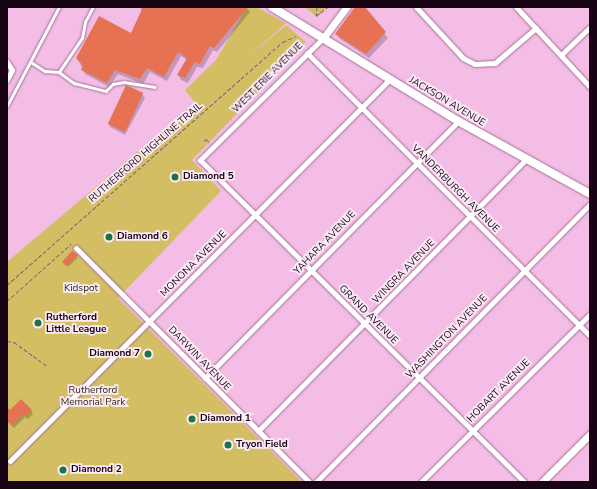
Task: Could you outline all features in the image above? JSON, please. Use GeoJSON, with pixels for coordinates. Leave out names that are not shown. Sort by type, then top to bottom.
{"type":"FeatureCollection","features":[{"type":"Feature","properties":{"kind":"main road","name":"JACKSON AVENUE"},"geometry":{"type":"LineString","coordinates":[[272,7],[297,20],[458,121],[590,194]]}},
{"type":"Feature","properties":{"kind":"main road","name":"WEST ERIE AVENUE"},"geometry":{"type":"LineString","coordinates":[[324,37],[347,7]]}},
{"type":"Feature","properties":{"kind":"main road"},"geometry":{"type":"LineString","coordinates":[[542,482],[589,438]]}},
{"type":"Feature","properties":{"kind":"street"},"geometry":{"type":"LineString","coordinates":[[416,7],[463,58],[475,64],[495,63],[536,28]]}},
{"type":"Feature","properties":{"kind":"street"},"geometry":{"type":"LineString","coordinates":[[516,7],[590,87]]}},
{"type":"Feature","properties":{"kind":"street"},"geometry":{"type":"LineString","coordinates":[[561,55],[590,27]]}},
{"type":"Feature","properties":{"kind":"street","name":"WEST ERIE AVENUE"},"geometry":{"type":"LineString","coordinates":[[200,160],[324,37]]}},
{"type":"Feature","properties":{"kind":"street","name":"VANDERBURGH AVENUE"},"geometry":{"type":"LineString","coordinates":[[307,53],[590,336]]}},
{"type":"Feature","properties":{"kind":"street"},"geometry":{"type":"LineString","coordinates":[[7,80],[12,70],[9,64]]}},
{"type":"Feature","properties":{"kind":"street","name":"MONONA AVENUE"},"geometry":{"type":"LineString","coordinates":[[8,459],[256,216],[390,79]]}},
{"type":"Feature","properties":{"kind":"street","name":"YAHARA AVENUE"},"geometry":{"type":"LineString","coordinates":[[205,378],[458,121]]}},
{"type":"Feature","properties":{"kind":"street","name":"WINGRA AVENUE"},"geometry":{"type":"LineString","coordinates":[[258,431],[365,325],[527,158]]}},
{"type":"Feature","properties":{"kind":"street","name":"GRAND AVENUE"},"geometry":{"type":"LineString","coordinates":[[200,160],[524,482]]}},
{"type":"Feature","properties":{"kind":"street","name":"WASHINGTON AVENUE"},"geometry":{"type":"LineString","coordinates":[[316,482],[590,204]]}},
{"type":"Feature","properties":{"kind":"street","name":"DARWIN AVENUE"},"geometry":{"type":"LineString","coordinates":[[76,248],[309,482]]}},
{"type":"Feature","properties":{"kind":"street","name":"HOBART AVENUE"},"geometry":{"type":"LineString","coordinates":[[421,482],[590,314]]}},
{"type":"Feature","properties":{"kind":"lane"},"geometry":{"type":"LineString","coordinates":[[7,106],[59,7]]}},
{"type":"Feature","properties":{"kind":"lane"},"geometry":{"type":"LineString","coordinates":[[59,72],[82,38],[85,22],[92,7]]}},
{"type":"Feature","properties":{"kind":"lane"},"geometry":{"type":"LineString","coordinates":[[30,62],[45,71],[59,72],[74,82],[106,91],[113,84],[124,82],[155,87]]}},
{"type":"Feature","properties":{"kind":"path"},"geometry":{"type":"LineString","coordinates":[[317,7],[316,16],[328,7]]}},
{"type":"Feature","properties":{"kind":"path","name":"RUTHERFORD HIGHLINE TRAIL"},"geometry":{"type":"LineString","coordinates":[[7,285],[282,42],[296,36]]}},
{"type":"Feature","properties":{"kind":"path"},"geometry":{"type":"LineString","coordinates":[[204,141],[206,139],[213,146]]}},
{"type":"Feature","properties":{"kind":"path"},"geometry":{"type":"LineString","coordinates":[[7,300],[69,245],[76,248]]}},
{"type":"Feature","properties":{"kind":"path"},"geometry":{"type":"LineString","coordinates":[[7,341],[14,342],[47,366]]}},
{"type":"Feature","properties":{"kind":"green space","name":"Rutherford Memorial Park"},"geometry":{"type":"Polygon","coordinates":[[[247,7],[256,7],[286,23],[248,57],[286,25],[306,42],[192,160],[221,191],[118,298],[302,482],[7,482],[7,262],[195,103],[185,90],[216,60],[247,7]]]}},
{"type":"Feature","properties":{"kind":"green space"},"geometry":{"type":"Polygon","coordinates":[[[304,7],[326,7],[321,14],[316,16],[304,7]]]}},
{"type":"Feature","properties":{"kind":"building"},"geometry":{"type":"Polygon","coordinates":[[[143,7],[248,7],[214,48],[210,46],[200,64],[195,62],[185,78],[177,75],[187,58],[178,52],[164,77],[147,68],[140,79],[115,70],[107,83],[81,70],[83,65],[76,58],[99,16],[131,33],[143,7]]]}},
{"type":"Feature","properties":{"kind":"building"},"geometry":{"type":"Polygon","coordinates":[[[355,7],[365,7],[386,32],[366,54],[335,34],[355,7]]]}},
{"type":"Feature","properties":{"kind":"building"},"geometry":{"type":"Polygon","coordinates":[[[126,85],[143,93],[125,132],[108,124],[126,85]]]}},
{"type":"Feature","properties":{"kind":"building"},"geometry":{"type":"Polygon","coordinates":[[[72,251],[78,255],[66,266],[62,262],[72,251]]]}},
{"type":"Feature","properties":{"kind":"building"},"geometry":{"type":"Polygon","coordinates":[[[21,399],[32,410],[25,417],[23,414],[12,425],[7,420],[7,407],[10,410],[21,399]]]}},
{"type":"Feature","properties":{"kind":"place","name":"Diamond 5"},"geometry":{"type":"Point","coordinates":[175,177]}},
{"type":"Feature","properties":{"kind":"place","name":"Diamond 6"},"geometry":{"type":"Point","coordinates":[109,237]}},
{"type":"Feature","properties":{"kind":"place","name":"Rutherford Little League"},"geometry":{"type":"Point","coordinates":[38,323]}},
{"type":"Feature","properties":{"kind":"place","name":"Diamond 7"},"geometry":{"type":"Point","coordinates":[148,354]}},
{"type":"Feature","properties":{"kind":"place","name":"Diamond 1"},"geometry":{"type":"Point","coordinates":[192,419]}},
{"type":"Feature","properties":{"kind":"place","name":"Tryon Field"},"geometry":{"type":"Point","coordinates":[228,445]}},
{"type":"Feature","properties":{"kind":"place","name":"Diamond 2"},"geometry":{"type":"Point","coordinates":[63,470]}},
{"type":"Feature","properties":{"kind":"park label","name":"Kidspot"},"geometry":{"type":"Point","coordinates":[81,289]}}]}
